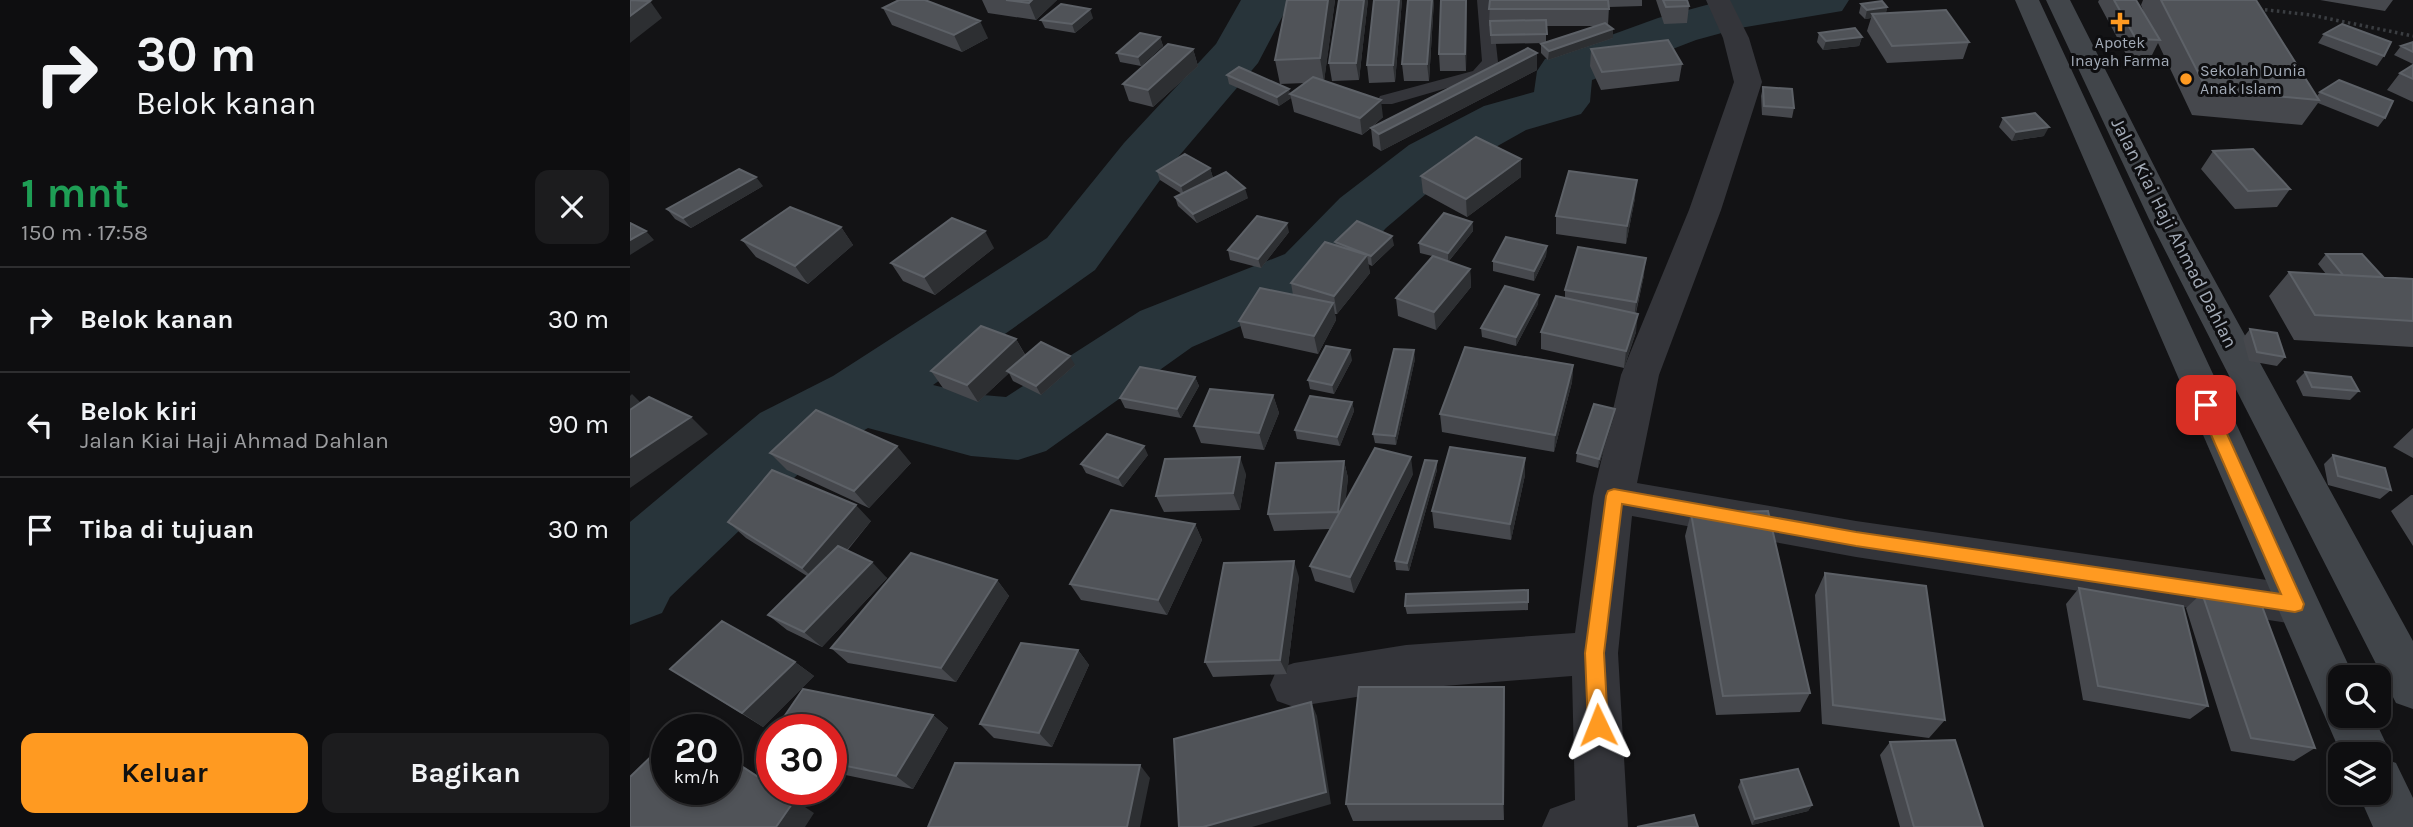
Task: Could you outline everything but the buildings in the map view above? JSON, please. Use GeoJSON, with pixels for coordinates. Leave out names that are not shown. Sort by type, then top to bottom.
{"type":"FeatureCollection","features":[{"type":"Feature","properties":{"kind":"main road","name":"Jalan Kiai Haji Ahmad Dahlan"},"geometry":{"type":"LineString","coordinates":[[2027,0],[2328,674]]}},
{"type":"Feature","properties":{"kind":"main road","name":"Jalan Kiai Haji Ahmad Dahlan"},"geometry":{"type":"LineString","coordinates":[[2057,0],[2165,219],[2413,687]]}},
{"type":"Feature","properties":{"kind":"main road"},"geometry":{"type":"LineString","coordinates":[[2389,805],[2400,827]]}},
{"type":"Feature","properties":{"kind":"street"},"geometry":{"type":"LineString","coordinates":[[1591,825],[1595,653],[1614,496],[1640,375],[1705,210],[1748,82],[1736,38],[1718,0]]}},
{"type":"Feature","properties":{"kind":"street"},"geometry":{"type":"LineString","coordinates":[[1614,496],[1856,539],[2295,604]]}},
{"type":"Feature","properties":{"kind":"street"},"geometry":{"type":"LineString","coordinates":[[1294,685],[1353,672],[1418,663],[1595,653]]}},
{"type":"Feature","properties":{"kind":"lane"},"geometry":{"type":"LineString","coordinates":[[1386,100],[1479,74],[1490,62],[1484,0]]}},
{"type":"Feature","properties":{"kind":"path"},"geometry":{"type":"LineString","coordinates":[[2252,8],[2311,15],[2413,36]]}},
{"type":"Feature","properties":{"kind":"waterway"},"geometry":{"type":"LineString","coordinates":[[860,397],[1071,254],[1146,156],[1239,51],[1266,0]]}},
{"type":"Feature","properties":{"kind":"waterway"},"geometry":{"type":"LineString","coordinates":[[860,397],[971,425],[1018,429],[1166,329],[1309,270],[1363,213],[1431,158],[1505,118],[1561,102],[1565,71],[1677,29],[1735,13],[1824,0]]}},
{"type":"Feature","properties":{"kind":"waterway"},"geometry":{"type":"LineString","coordinates":[[630,585],[634,573],[788,435],[860,397]]}},
{"type":"Feature","properties":{"kind":"place","name":"Apotek Inayah Farma"},"geometry":{"type":"Point","coordinates":[2120,22]}},
{"type":"Feature","properties":{"kind":"place","name":"Sekolah Dunia Anak Islam"},"geometry":{"type":"Point","coordinates":[2186,79]}},
{"type":"Feature","properties":{"kind":"route"},"geometry":{"type":"LineString","coordinates":[[1598,725],[1595,653],[1614,496],[1856,539],[2295,604],[2206,405]]}}]}
